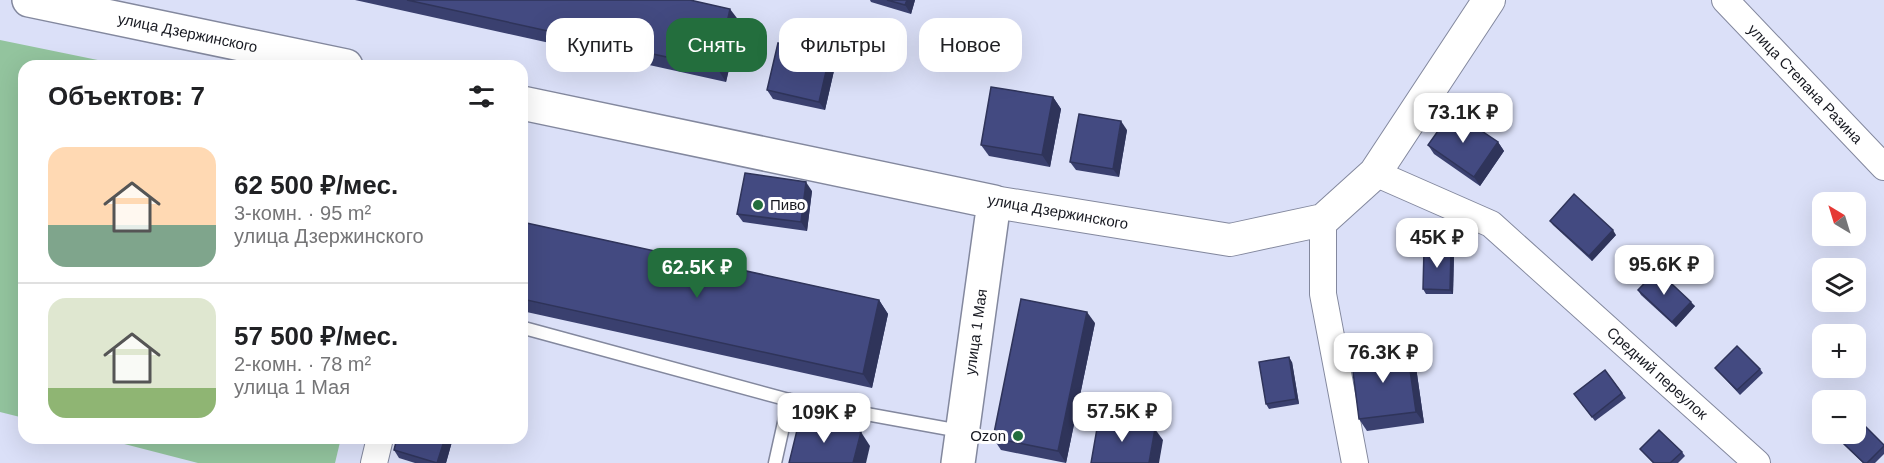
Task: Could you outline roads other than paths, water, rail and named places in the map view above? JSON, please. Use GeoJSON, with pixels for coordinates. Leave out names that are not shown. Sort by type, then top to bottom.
{"type":"FeatureCollection","features":[{"type":"Feature","properties":{"kind":"main road","name":"улица Дзержинского"},"geometry":{"type":"LineString","coordinates":[[29,0],[317,60]]}},
{"type":"Feature","properties":{"kind":"main road","name":"улица Дзержинского"},"geometry":{"type":"LineString","coordinates":[[528,104],[994,202]]}},
{"type":"Feature","properties":{"kind":"main road","name":"улица 1 Мая"},"geometry":{"type":"LineString","coordinates":[[958,463],[994,202]]}},
{"type":"Feature","properties":{"kind":"street","name":"улица Дзержинского"},"geometry":{"type":"LineString","coordinates":[[994,202],[1230,240],[1323,220],[1375,173],[1489,0]]}},
{"type":"Feature","properties":{"kind":"street","name":"улица Степана Разина"},"geometry":{"type":"LineString","coordinates":[[1725,0],[1884,167]]}},
{"type":"Feature","properties":{"kind":"street","name":"Средний переулок"},"geometry":{"type":"LineString","coordinates":[[1375,173],[1491,224],[1757,463]]}},
{"type":"Feature","properties":{"kind":"street"},"geometry":{"type":"LineString","coordinates":[[1323,220],[1323,294],[1355,463]]}},
{"type":"Feature","properties":{"kind":"street"},"geometry":{"type":"LineString","coordinates":[[374,463],[379,444]]}},
{"type":"Feature","properties":{"kind":"lane"},"geometry":{"type":"LineString","coordinates":[[528,329],[789,400],[962,431]]}},
{"type":"Feature","properties":{"kind":"lane"},"geometry":{"type":"LineString","coordinates":[[775,463],[789,400]]}},
{"type":"Feature","properties":{"kind":"place","name":"Пиво"},"geometry":{"type":"Point","coordinates":[758,205]}},
{"type":"Feature","properties":{"kind":"place","name":"Ozon"},"geometry":{"type":"Point","coordinates":[1018,436]}}]}
